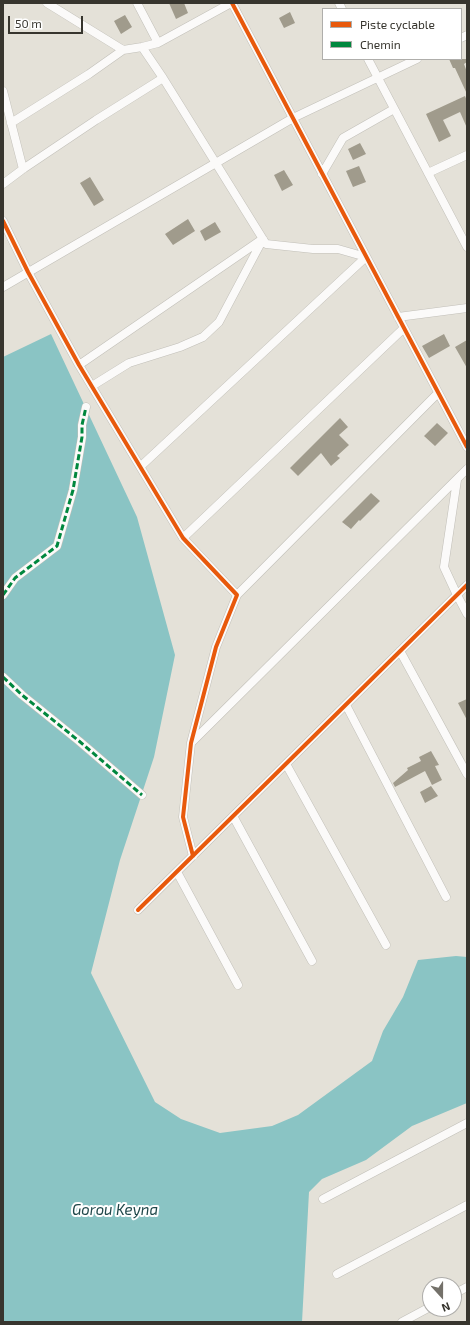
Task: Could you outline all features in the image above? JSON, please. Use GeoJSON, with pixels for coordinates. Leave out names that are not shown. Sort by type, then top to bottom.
{"type":"FeatureCollection","features":[{"type":"Feature","properties":{"kind":"street"},"geometry":{"type":"LineString","coordinates":[[48,3],[122,50]]}},
{"type":"Feature","properties":{"kind":"street"},"geometry":{"type":"LineString","coordinates":[[137,3],[158,42]]}},
{"type":"Feature","properties":{"kind":"street"},"geometry":{"type":"LineString","coordinates":[[11,123],[89,74],[122,50],[142,47],[158,42],[231,3],[467,447]]}},
{"type":"Feature","properties":{"kind":"street"},"geometry":{"type":"LineString","coordinates":[[142,47],[163,78],[266,244],[312,250],[338,249],[366,257]]}},
{"type":"Feature","properties":{"kind":"street"},"geometry":{"type":"LineString","coordinates":[[369,60],[467,247]]}},
{"type":"Feature","properties":{"kind":"street"},"geometry":{"type":"LineString","coordinates":[[3,287],[293,118],[415,60]]}},
{"type":"Feature","properties":{"kind":"street"},"geometry":{"type":"LineString","coordinates":[[3,184],[22,169],[163,78]]}},
{"type":"Feature","properties":{"kind":"street"},"geometry":{"type":"LineString","coordinates":[[3,91],[22,169]]}},
{"type":"Feature","properties":{"kind":"street"},"geometry":{"type":"LineString","coordinates":[[322,174],[343,138],[394,109]]}},
{"type":"Feature","properties":{"kind":"street"},"geometry":{"type":"LineString","coordinates":[[428,173],[467,155]]}},
{"type":"Feature","properties":{"kind":"street"},"geometry":{"type":"LineString","coordinates":[[3,221],[28,272],[79,365],[183,538],[237,595]]}},
{"type":"Feature","properties":{"kind":"street"},"geometry":{"type":"LineString","coordinates":[[79,365],[263,238]]}},
{"type":"Feature","properties":{"kind":"street"},"geometry":{"type":"LineString","coordinates":[[92,386],[130,363],[180,347],[203,337],[219,322],[263,238]]}},
{"type":"Feature","properties":{"kind":"street"},"geometry":{"type":"LineString","coordinates":[[140,466],[366,257]]}},
{"type":"Feature","properties":{"kind":"street"},"geometry":{"type":"LineString","coordinates":[[398,317],[467,308]]}},
{"type":"Feature","properties":{"kind":"street"},"geometry":{"type":"LineString","coordinates":[[183,538],[404,328]]}},
{"type":"Feature","properties":{"kind":"street"},"geometry":{"type":"LineString","coordinates":[[193,856],[183,818],[191,743],[216,647],[237,595],[438,394]]}},
{"type":"Feature","properties":{"kind":"street"},"geometry":{"type":"LineString","coordinates":[[3,595],[15,578],[57,546],[73,490],[86,407]]}},
{"type":"Feature","properties":{"kind":"street"},"geometry":{"type":"LineString","coordinates":[[191,743],[467,469]]}},
{"type":"Feature","properties":{"kind":"street"},"geometry":{"type":"LineString","coordinates":[[457,480],[444,567],[467,614]]}},
{"type":"Feature","properties":{"kind":"street"},"geometry":{"type":"LineString","coordinates":[[138,910],[467,585]]}},
{"type":"Feature","properties":{"kind":"street"},"geometry":{"type":"LineString","coordinates":[[400,651],[467,774]]}},
{"type":"Feature","properties":{"kind":"street"},"geometry":{"type":"LineString","coordinates":[[3,677],[22,695],[79,741],[142,796]]}},
{"type":"Feature","properties":{"kind":"street"},"geometry":{"type":"LineString","coordinates":[[346,705],[446,897]]}},
{"type":"Feature","properties":{"kind":"street"},"geometry":{"type":"LineString","coordinates":[[286,764],[386,945]]}},
{"type":"Feature","properties":{"kind":"street"},"geometry":{"type":"LineString","coordinates":[[233,816],[312,961]]}},
{"type":"Feature","properties":{"kind":"street"},"geometry":{"type":"LineString","coordinates":[[177,872],[238,985]]}},
{"type":"Feature","properties":{"kind":"street"},"geometry":{"type":"LineString","coordinates":[[322,1200],[467,1123]]}},
{"type":"Feature","properties":{"kind":"street"},"geometry":{"type":"LineString","coordinates":[[337,1274],[467,1205]]}},
{"type":"Feature","properties":{"kind":"street"},"geometry":{"type":"LineString","coordinates":[[402,1322],[422,1311]]}},
{"type":"Feature","properties":{"kind":"water","name":"Gorou Keyna"},"geometry":{"type":"Polygon","coordinates":[[[51,334],[137,517],[175,655],[154,757],[120,860],[91,973],[155,1102],[181,1119],[220,1133],[272,1126],[298,1115],[372,1061],[383,1031],[403,997],[418,960],[456,956],[467,957],[467,1103],[412,1126],[366,1160],[322,1179],[309,1192],[302,1322],[3,1322],[3,357],[51,334]]]}},
{"type":"Feature","properties":{"kind":"building"},"geometry":{"type":"Polygon","coordinates":[[[169,3],[184,3],[188,13],[176,19],[169,3]]]}},
{"type":"Feature","properties":{"kind":"building"},"geometry":{"type":"Polygon","coordinates":[[[290,12],[295,23],[284,28],[279,18],[290,12]]]}},
{"type":"Feature","properties":{"kind":"building"},"geometry":{"type":"Polygon","coordinates":[[[125,15],[132,27],[121,34],[114,21],[125,15]]]}},
{"type":"Feature","properties":{"kind":"building"},"geometry":{"type":"Polygon","coordinates":[[[467,59],[467,62],[464,64],[467,72],[467,94],[455,68],[453,68],[449,60],[467,59]]]}},
{"type":"Feature","properties":{"kind":"building"},"geometry":{"type":"Polygon","coordinates":[[[465,96],[467,101],[467,128],[460,112],[443,120],[451,136],[439,142],[426,114],[465,96]]]}},
{"type":"Feature","properties":{"kind":"building"},"geometry":{"type":"Polygon","coordinates":[[[360,143],[366,154],[353,160],[348,149],[360,143]]]}},
{"type":"Feature","properties":{"kind":"building"},"geometry":{"type":"Polygon","coordinates":[[[359,166],[366,182],[353,187],[346,171],[359,166]]]}},
{"type":"Feature","properties":{"kind":"building"},"geometry":{"type":"Polygon","coordinates":[[[284,170],[293,185],[282,191],[274,175],[284,170]]]}},
{"type":"Feature","properties":{"kind":"building"},"geometry":{"type":"Polygon","coordinates":[[[90,177],[104,200],[94,206],[80,183],[90,177]]]}},
{"type":"Feature","properties":{"kind":"building"},"geometry":{"type":"Polygon","coordinates":[[[188,219],[195,231],[173,245],[165,234],[188,219]]]}},
{"type":"Feature","properties":{"kind":"building"},"geometry":{"type":"Polygon","coordinates":[[[215,222],[221,232],[205,241],[200,231],[215,222]]]}},
{"type":"Feature","properties":{"kind":"building"},"geometry":{"type":"Polygon","coordinates":[[[444,334],[450,346],[429,358],[422,346],[444,334]]]}},
{"type":"Feature","properties":{"kind":"building"},"geometry":{"type":"Polygon","coordinates":[[[467,340],[467,368],[455,347],[467,340]]]}},
{"type":"Feature","properties":{"kind":"building"},"geometry":{"type":"Polygon","coordinates":[[[340,418],[348,427],[339,435],[349,445],[337,456],[340,458],[331,466],[321,453],[298,476],[290,468],[340,418]]]}},
{"type":"Feature","properties":{"kind":"building"},"geometry":{"type":"Polygon","coordinates":[[[437,423],[448,433],[435,446],[424,436],[437,423]]]}},
{"type":"Feature","properties":{"kind":"building"},"geometry":{"type":"Polygon","coordinates":[[[371,493],[380,501],[351,529],[342,522],[371,493]]]}},
{"type":"Feature","properties":{"kind":"building"},"geometry":{"type":"Polygon","coordinates":[[[467,699],[467,720],[458,703],[467,699]]]}},
{"type":"Feature","properties":{"kind":"building"},"geometry":{"type":"Polygon","coordinates":[[[431,751],[439,765],[435,766],[442,780],[432,785],[425,771],[395,787],[393,783],[408,770],[407,768],[421,761],[419,757],[431,751]]]}},
{"type":"Feature","properties":{"kind":"building"},"geometry":{"type":"Polygon","coordinates":[[[431,786],[438,796],[425,803],[420,792],[431,786]]]}},
{"type":"Feature","properties":{"kind":"marked path"},"geometry":{"type":"LineString","coordinates":[[3,595],[15,578],[57,546],[73,490],[86,407]]}},
{"type":"Feature","properties":{"kind":"marked path"},"geometry":{"type":"LineString","coordinates":[[3,677],[22,695],[142,795]]}},
{"type":"Feature","properties":{"kind":"cycle path"},"geometry":{"type":"LineString","coordinates":[[232,3],[467,447]]}},
{"type":"Feature","properties":{"kind":"cycle path"},"geometry":{"type":"LineString","coordinates":[[3,221],[28,272],[79,365],[183,538],[237,595],[216,647],[191,743],[183,817],[193,856]]}},
{"type":"Feature","properties":{"kind":"cycle path"},"geometry":{"type":"LineString","coordinates":[[138,910],[467,585]]}}]}
